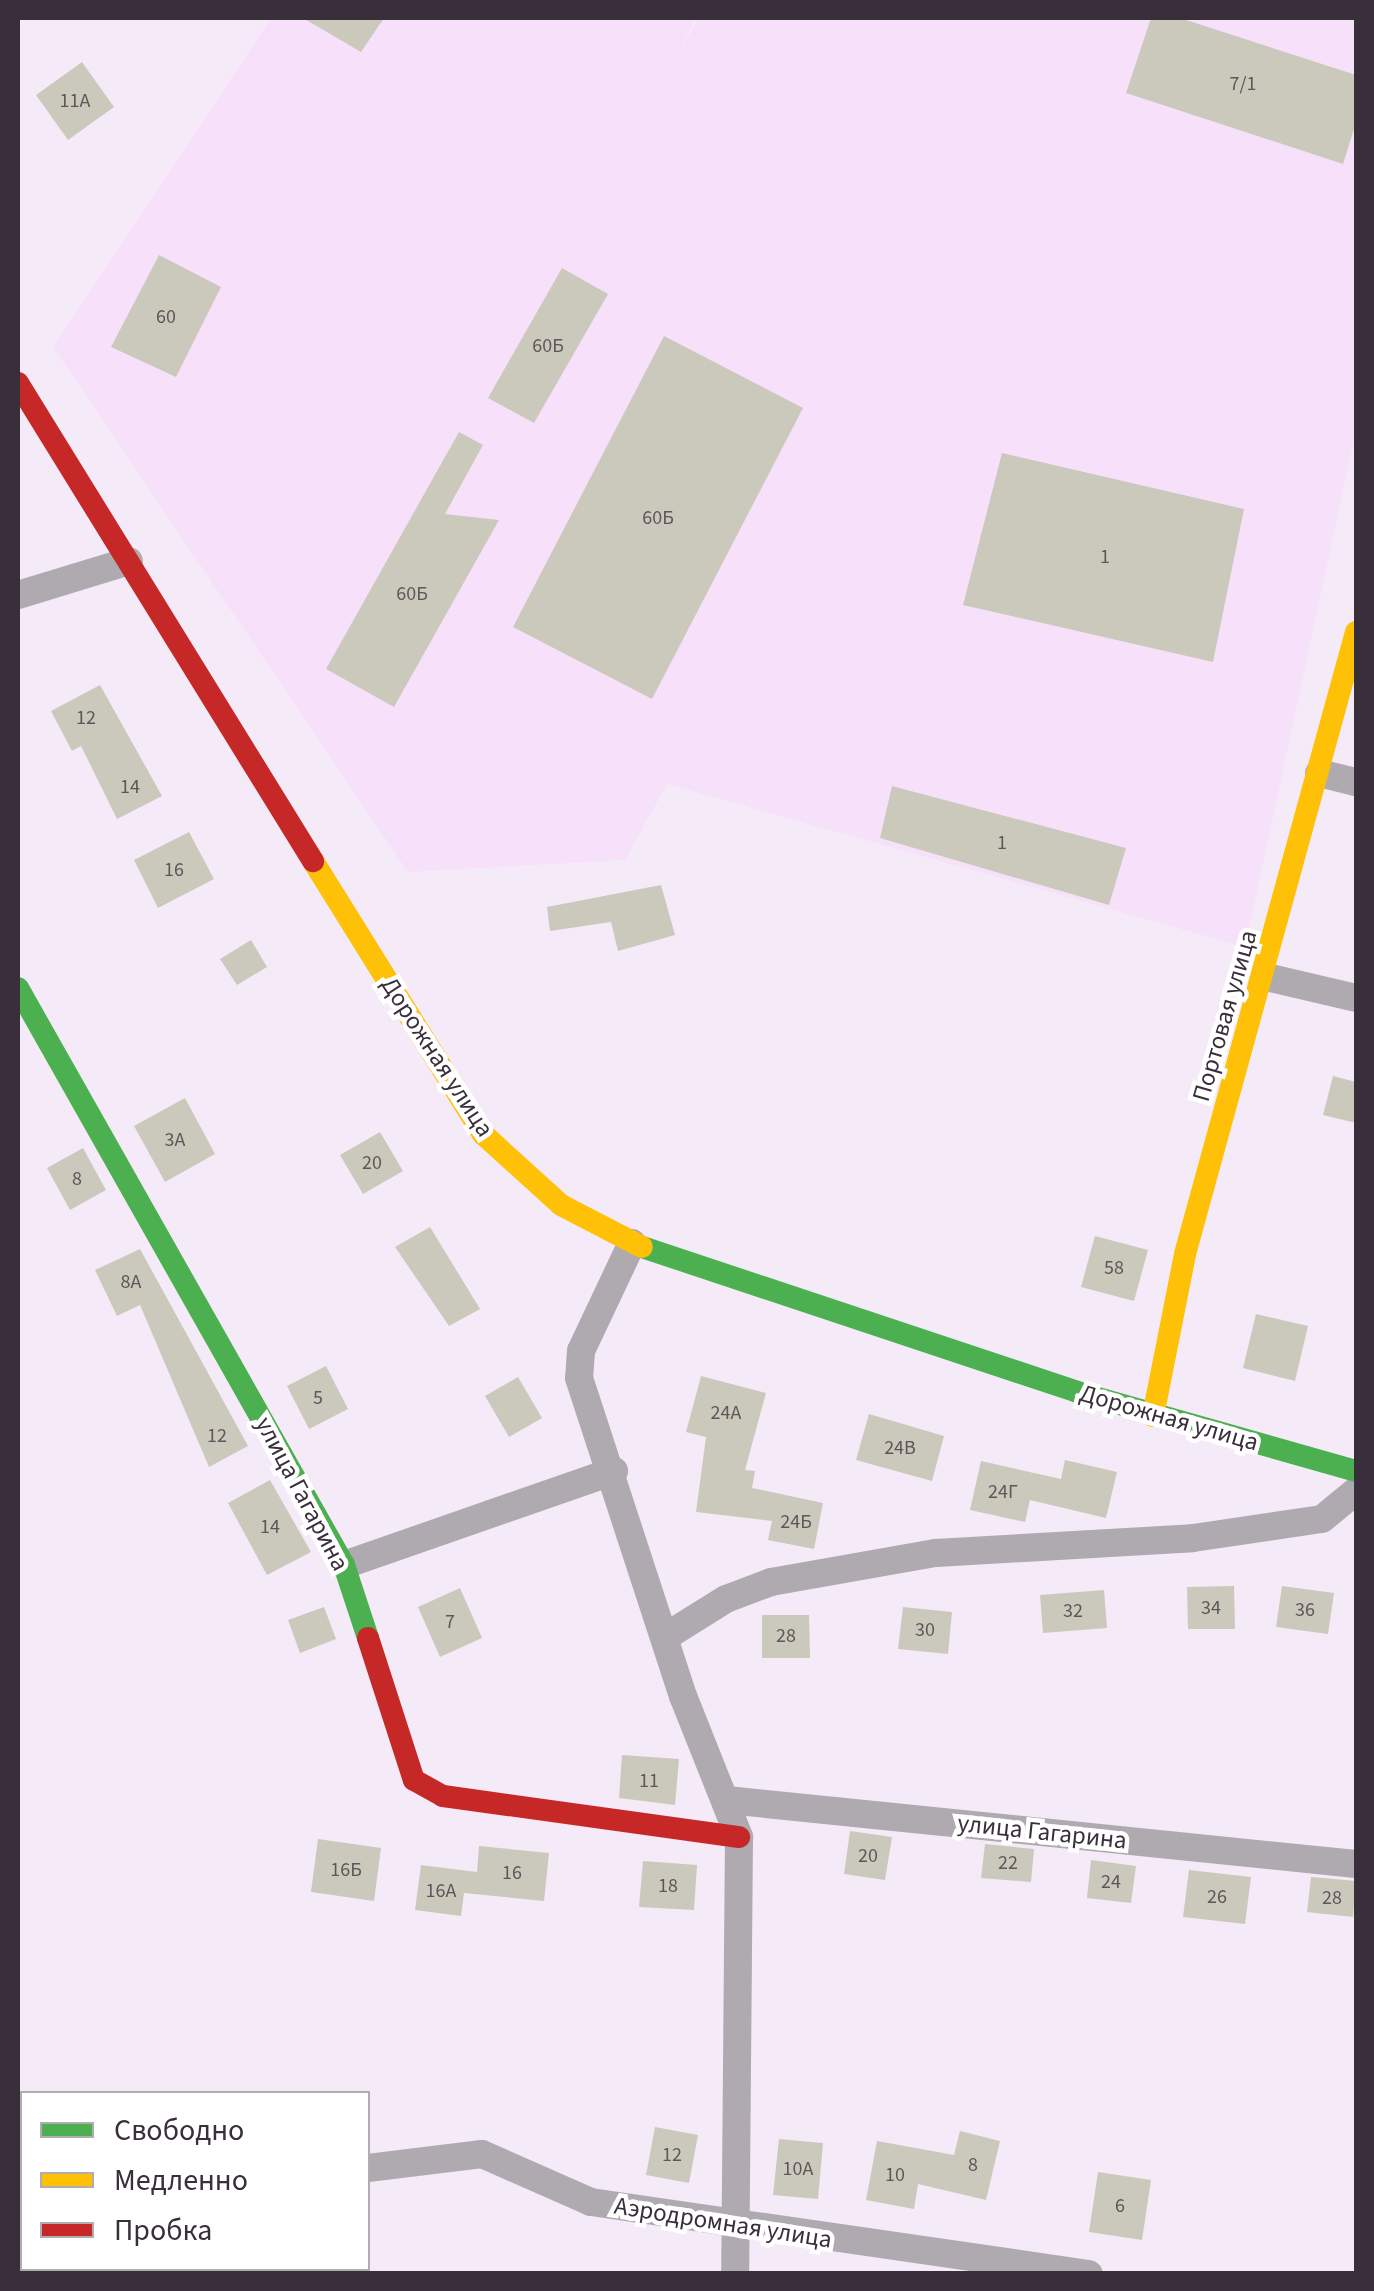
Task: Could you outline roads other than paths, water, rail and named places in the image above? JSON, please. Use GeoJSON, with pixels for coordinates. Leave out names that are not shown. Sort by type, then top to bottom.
{"type":"FeatureCollection","features":[{"type":"Feature","properties":{"kind":"street","name":"Дорожная улица"},"geometry":{"type":"LineString","coordinates":[[18,382],[484,1134],[561,1205],[632,1243],[1153,1416],[1356,1471]]}},
{"type":"Feature","properties":{"kind":"street"},"geometry":{"type":"LineString","coordinates":[[18,595],[129,561]]}},
{"type":"Feature","properties":{"kind":"street","name":"Портовая улица"},"geometry":{"type":"LineString","coordinates":[[1153,1416],[1184,1254],[1266,977],[1356,632]]}},
{"type":"Feature","properties":{"kind":"street"},"geometry":{"type":"LineString","coordinates":[[1320,774],[1356,782]]}},
{"type":"Feature","properties":{"kind":"street"},"geometry":{"type":"LineString","coordinates":[[1266,977],[1356,998]]}},
{"type":"Feature","properties":{"kind":"street","name":"улица Гагарина"},"geometry":{"type":"LineString","coordinates":[[18,988],[344,1565],[420,1788],[739,1836]]}},
{"type":"Feature","properties":{"kind":"street"},"geometry":{"type":"LineString","coordinates":[[632,1243],[578,1358],[582,1390],[614,1470],[665,1637],[739,1836],[740,2228],[736,2274]]}},
{"type":"Feature","properties":{"kind":"street"},"geometry":{"type":"LineString","coordinates":[[344,1565],[614,1470]]}},
{"type":"Feature","properties":{"kind":"street"},"geometry":{"type":"LineString","coordinates":[[665,1637],[726,1599],[771,1582],[936,1553],[1193,1538],[1322,1519],[1356,1491]]}},
{"type":"Feature","properties":{"kind":"street","name":"улица Гагарина"},"geometry":{"type":"LineString","coordinates":[[727,1800],[1356,1864]]}},
{"type":"Feature","properties":{"kind":"street","name":"Аэродромная улица"},"geometry":{"type":"LineString","coordinates":[[370,2168],[482,2154],[591,2202],[740,2228],[1089,2274]]}}]}
